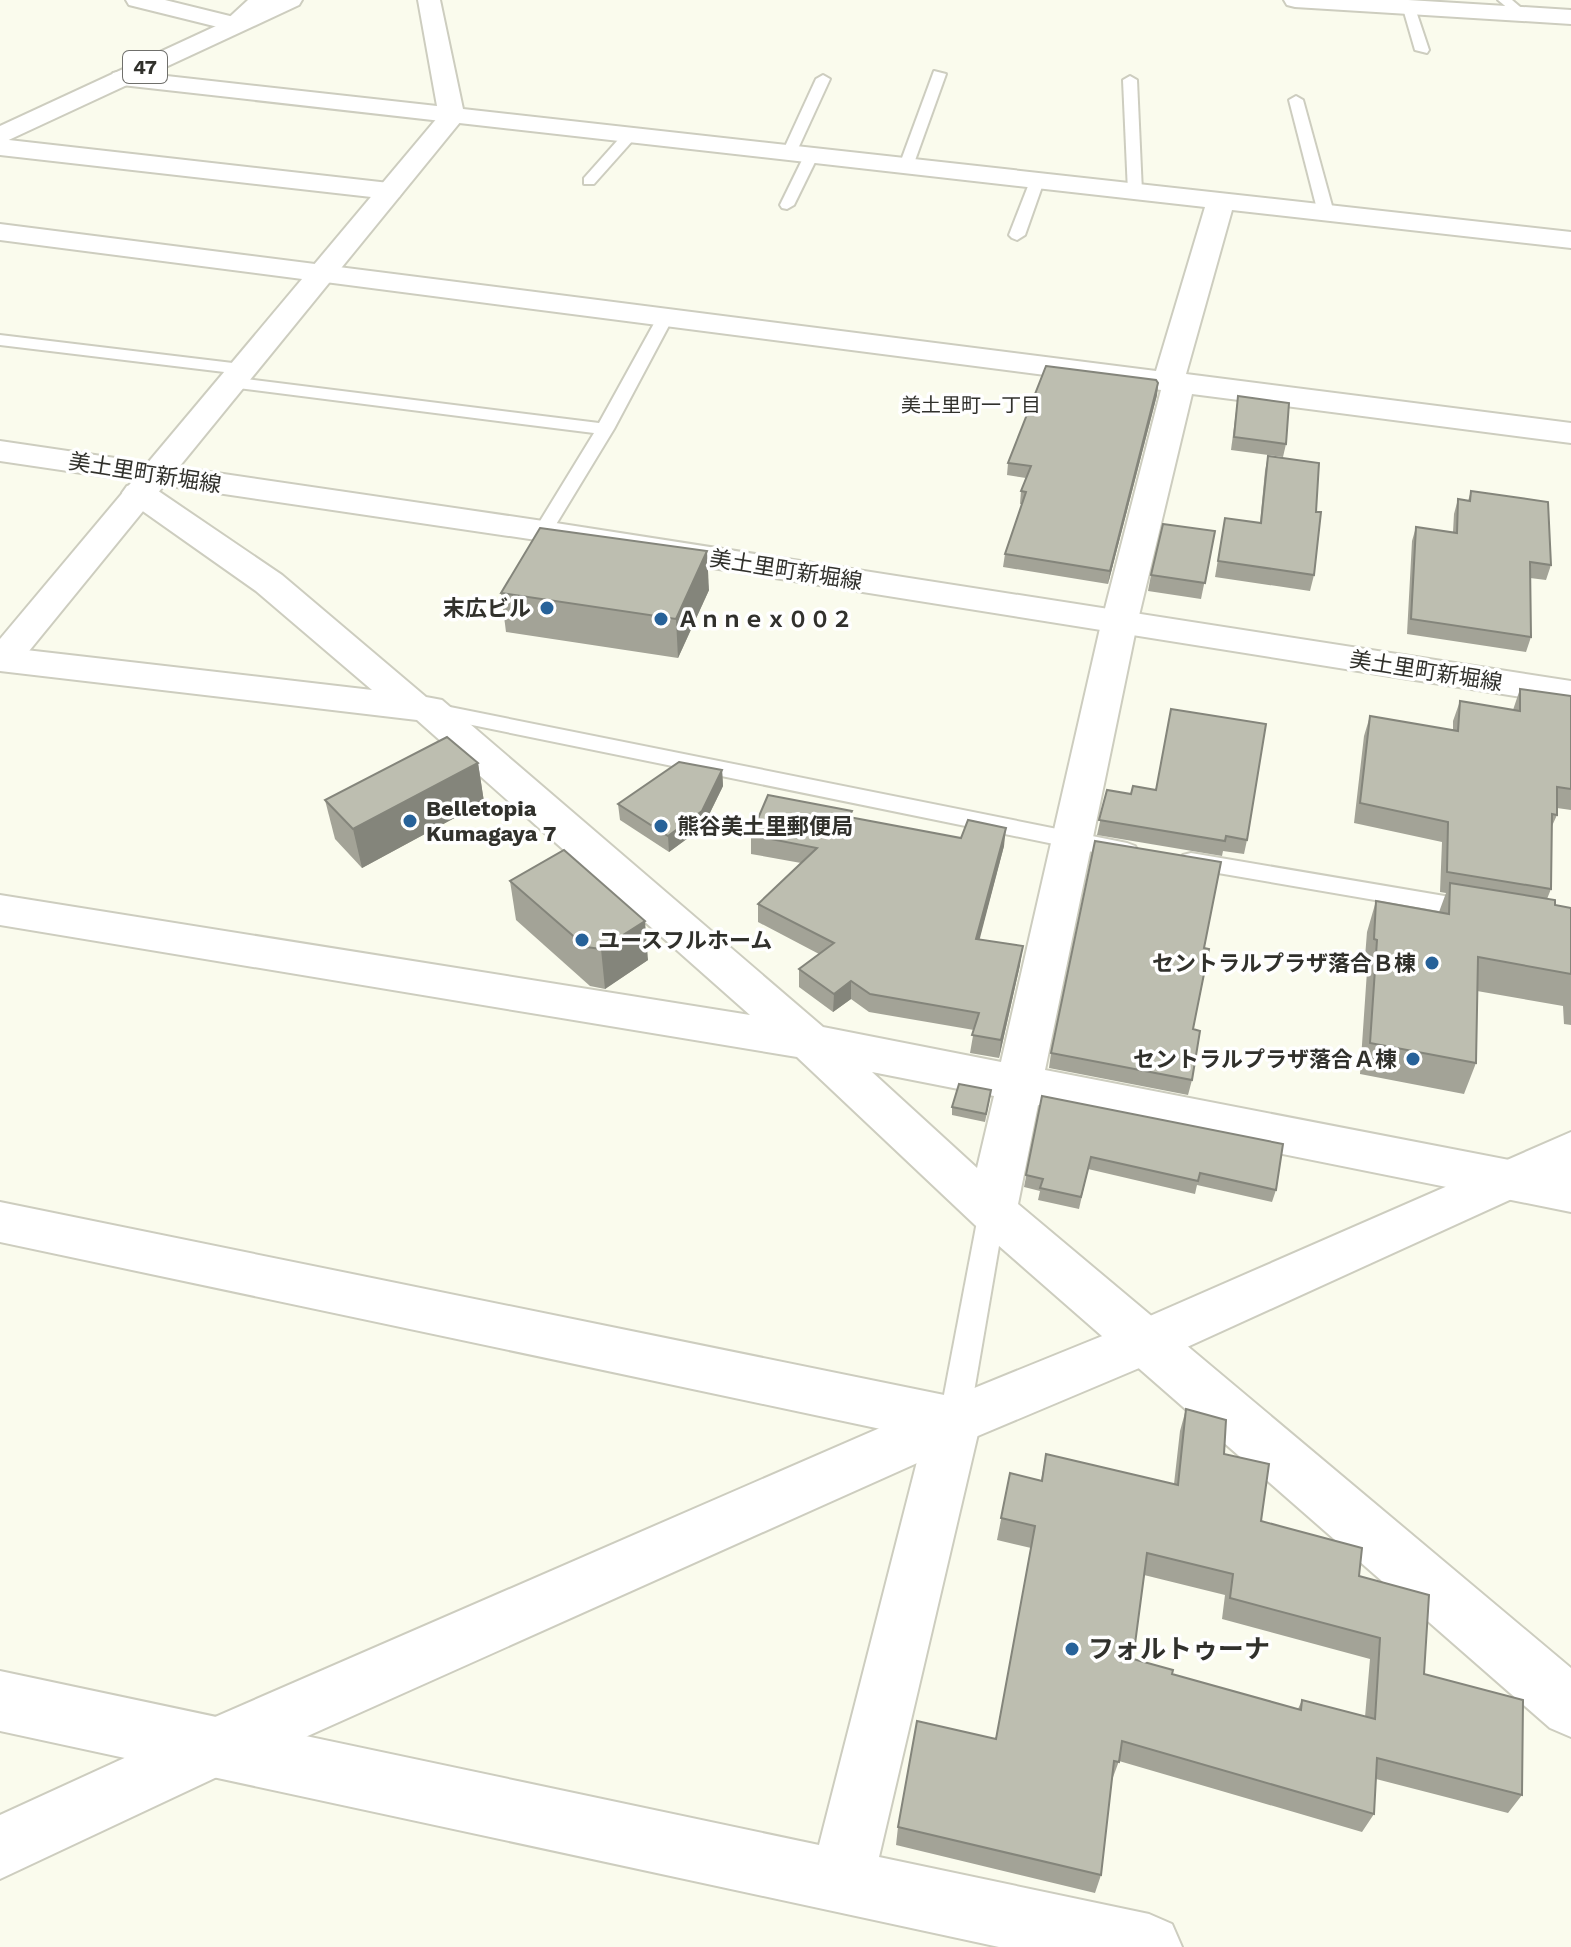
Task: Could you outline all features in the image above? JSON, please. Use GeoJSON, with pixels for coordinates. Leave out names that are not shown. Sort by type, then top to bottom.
{"type":"FeatureCollection","features":[{"type":"Feature","properties":{"kind":"street"},"geometry":{"type":"LineString","coordinates":[[137,0],[234,24],[262,0]]}},
{"type":"Feature","properties":{"kind":"street","name":"47"},"geometry":{"type":"LineString","coordinates":[[0,136],[291,0]]}},
{"type":"Feature","properties":{"kind":"street"},"geometry":{"type":"LineString","coordinates":[[429,0],[452,116]]}},
{"type":"Feature","properties":{"kind":"street"},"geometry":{"type":"LineString","coordinates":[[1295,0],[1512,6],[1571,17]]}},
{"type":"Feature","properties":{"kind":"street"},"geometry":{"type":"LineString","coordinates":[[122,78],[1571,240]]}},
{"type":"Feature","properties":{"kind":"street"},"geometry":{"type":"LineString","coordinates":[[1,660],[452,116]]}},
{"type":"Feature","properties":{"kind":"street"},"geometry":{"type":"LineString","coordinates":[[0,147],[389,191]]}},
{"type":"Feature","properties":{"kind":"street"},"geometry":{"type":"LineString","coordinates":[[992,1211],[1173,382],[1221,201]]}},
{"type":"Feature","properties":{"kind":"street"},"geometry":{"type":"LineString","coordinates":[[0,232],[1571,433]]}},
{"type":"Feature","properties":{"kind":"street","name":"美土里町新堀線"},"geometry":{"type":"LineString","coordinates":[[0,451],[146,484],[543,531],[1571,693]]}},
{"type":"Feature","properties":{"kind":"street"},"geometry":{"type":"LineString","coordinates":[[146,484],[422,708],[810,1042],[992,1211],[1571,1707]]}},
{"type":"Feature","properties":{"kind":"street"},"geometry":{"type":"LineString","coordinates":[[1,660],[422,708]]}},
{"type":"Feature","properties":{"kind":"street"},"geometry":{"type":"LineString","coordinates":[[0,910],[810,1042],[1571,1192]]}},
{"type":"Feature","properties":{"kind":"street"},"geometry":{"type":"LineString","coordinates":[[0,1848],[213,1748],[954,1421],[1145,1342],[1571,1151]]}},
{"type":"Feature","properties":{"kind":"street"},"geometry":{"type":"LineString","coordinates":[[0,1222],[954,1421]]}},
{"type":"Feature","properties":{"kind":"street"},"geometry":{"type":"LineString","coordinates":[[841,1882],[954,1421]]}},
{"type":"Feature","properties":{"kind":"street"},"geometry":{"type":"LineString","coordinates":[[0,1701],[1149,1947]]}},
{"type":"Feature","properties":{"kind":"lane"},"geometry":{"type":"LineString","coordinates":[[1408,5],[1422,50]]}},
{"type":"Feature","properties":{"kind":"lane"},"geometry":{"type":"LineString","coordinates":[[906,166],[939,74]]}},
{"type":"Feature","properties":{"kind":"lane"},"geometry":{"type":"LineString","coordinates":[[787,205],[823,79]]}},
{"type":"Feature","properties":{"kind":"lane"},"geometry":{"type":"LineString","coordinates":[[1130,80],[1135,192]]}},
{"type":"Feature","properties":{"kind":"lane"},"geometry":{"type":"LineString","coordinates":[[1296,100],[1326,213]]}},
{"type":"Feature","properties":{"kind":"lane"},"geometry":{"type":"LineString","coordinates":[[589,181],[630,135]]}},
{"type":"Feature","properties":{"kind":"lane"},"geometry":{"type":"LineString","coordinates":[[1017,235],[1037,181]]}},
{"type":"Feature","properties":{"kind":"lane"},"geometry":{"type":"LineString","coordinates":[[543,531],[605,429],[665,318]]}},
{"type":"Feature","properties":{"kind":"lane"},"geometry":{"type":"LineString","coordinates":[[0,340],[605,429]]}},
{"type":"Feature","properties":{"kind":"lane"},"geometry":{"type":"LineString","coordinates":[[422,708],[1042,832],[1071,841],[1493,912]]}},
{"type":"Feature","properties":{"kind":"lane"},"geometry":{"type":"LineString","coordinates":[[954,1421],[992,1211]]}},
{"type":"Feature","properties":{"kind":"building"},"geometry":{"type":"Polygon","coordinates":[[[1046,366],[1156,380],[1158,383],[1110,571],[1005,554],[1026,492],[1021,491],[1031,466],[1008,463],[1046,366]]]}},
{"type":"Feature","properties":{"kind":"building"},"geometry":{"type":"Polygon","coordinates":[[[1238,396],[1289,403],[1286,444],[1234,437],[1238,396]]]}},
{"type":"Feature","properties":{"kind":"building"},"geometry":{"type":"Polygon","coordinates":[[[1268,456],[1319,463],[1316,512],[1321,512],[1314,575],[1218,561],[1225,518],[1261,523],[1268,456]]]}},
{"type":"Feature","properties":{"kind":"building"},"geometry":{"type":"Polygon","coordinates":[[[1471,491],[1548,502],[1551,565],[1530,562],[1531,637],[1411,619],[1416,527],[1457,533],[1458,499],[1470,501],[1471,491]]]}},
{"type":"Feature","properties":{"kind":"building"},"geometry":{"type":"Polygon","coordinates":[[[1163,524],[1215,531],[1205,583],[1151,575],[1163,524]]]}},
{"type":"Feature","properties":{"kind":"building"},"geometry":{"type":"Polygon","coordinates":[[[540,528],[707,551],[676,619],[501,593],[540,528]]]}},
{"type":"Feature","properties":{"kind":"building"},"geometry":{"type":"Polygon","coordinates":[[[1520,689],[1571,696],[1571,789],[1557,787],[1557,815],[1552,814],[1551,889],[1447,872],[1448,822],[1360,803],[1370,716],[1458,731],[1460,701],[1520,711],[1520,689]]]}},
{"type":"Feature","properties":{"kind":"building"},"geometry":{"type":"Polygon","coordinates":[[[1171,709],[1266,724],[1247,840],[1226,836],[1225,841],[1099,820],[1107,790],[1131,794],[1133,786],[1156,790],[1171,709]]]}},
{"type":"Feature","properties":{"kind":"building"},"geometry":{"type":"Polygon","coordinates":[[[447,737],[478,763],[353,829],[325,800],[447,737]]]}},
{"type":"Feature","properties":{"kind":"building"},"geometry":{"type":"Polygon","coordinates":[[[679,762],[722,770],[702,811],[668,836],[618,804],[679,762]]]}},
{"type":"Feature","properties":{"kind":"building"},"geometry":{"type":"Polygon","coordinates":[[[768,795],[852,811],[849,817],[961,838],[968,820],[1006,828],[976,939],[1023,946],[1001,1040],[972,1035],[979,1013],[870,994],[851,981],[834,994],[799,969],[834,943],[758,904],[817,848],[751,835],[768,795]]]}},
{"type":"Feature","properties":{"kind":"building"},"geometry":{"type":"Polygon","coordinates":[[[1095,841],[1221,862],[1204,948],[1209,949],[1193,1029],[1200,1031],[1192,1080],[1051,1053],[1095,841]]]}},
{"type":"Feature","properties":{"kind":"building"},"geometry":{"type":"Polygon","coordinates":[[[564,850],[645,921],[601,949],[586,947],[510,881],[564,850]]]}},
{"type":"Feature","properties":{"kind":"building"},"geometry":{"type":"Polygon","coordinates":[[[1450,883],[1555,900],[1555,905],[1571,908],[1571,974],[1478,957],[1476,1063],[1370,1043],[1377,940],[1374,939],[1376,901],[1449,914],[1450,883]]]}},
{"type":"Feature","properties":{"kind":"building"},"geometry":{"type":"Polygon","coordinates":[[[959,1084],[991,1090],[986,1114],[952,1107],[959,1084]]]}},
{"type":"Feature","properties":{"kind":"building"},"geometry":{"type":"Polygon","coordinates":[[[1042,1096],[1283,1144],[1276,1190],[1200,1173],[1198,1181],[1091,1157],[1081,1197],[1040,1188],[1043,1179],[1026,1175],[1042,1096]]]}},
{"type":"Feature","properties":{"kind":"building"},"geometry":{"type":"Polygon","coordinates":[[[1186,1409],[1226,1420],[1224,1454],[1269,1464],[1261,1521],[1362,1548],[1359,1576],[1429,1595],[1424,1674],[1523,1700],[1522,1795],[1377,1758],[1374,1814],[1122,1741],[1119,1762],[1114,1761],[1101,1875],[898,1827],[917,1721],[996,1739],[1035,1526],[1001,1518],[1010,1473],[1042,1481],[1046,1454],[1178,1485],[1186,1409]],[[1147,1553],[1133,1659],[1173,1670],[1172,1674],[1301,1710],[1302,1700],[1375,1719],[1380,1638],[1230,1598],[1233,1574],[1147,1553]]]}},
{"type":"Feature","properties":{"kind":"place","name":"末広ビル"},"geometry":{"type":"Point","coordinates":[547,608]}},
{"type":"Feature","properties":{"kind":"place","name":"Ａｎｎｅｘ００２"},"geometry":{"type":"Point","coordinates":[661,619]}},
{"type":"Feature","properties":{"kind":"place","name":"Belletopia Kumagaya 7"},"geometry":{"type":"Point","coordinates":[410,821]}},
{"type":"Feature","properties":{"kind":"place","name":"熊谷美土里郵便局"},"geometry":{"type":"Point","coordinates":[661,826]}},
{"type":"Feature","properties":{"kind":"place","name":"ユースフルホーム"},"geometry":{"type":"Point","coordinates":[582,940]}},
{"type":"Feature","properties":{"kind":"place","name":"セントラルプラザ落合Ｂ棟"},"geometry":{"type":"Point","coordinates":[1432,963]}},
{"type":"Feature","properties":{"kind":"place","name":"セントラルプラザ落合Ａ棟"},"geometry":{"type":"Point","coordinates":[1413,1059]}},
{"type":"Feature","properties":{"kind":"place","name":"フォルトゥーナ"},"geometry":{"type":"Point","coordinates":[1072,1649]}},
{"type":"Feature","properties":{"kind":"district","name":"美土里町一丁目"},"geometry":{"type":"Point","coordinates":[971,405]}}]}
